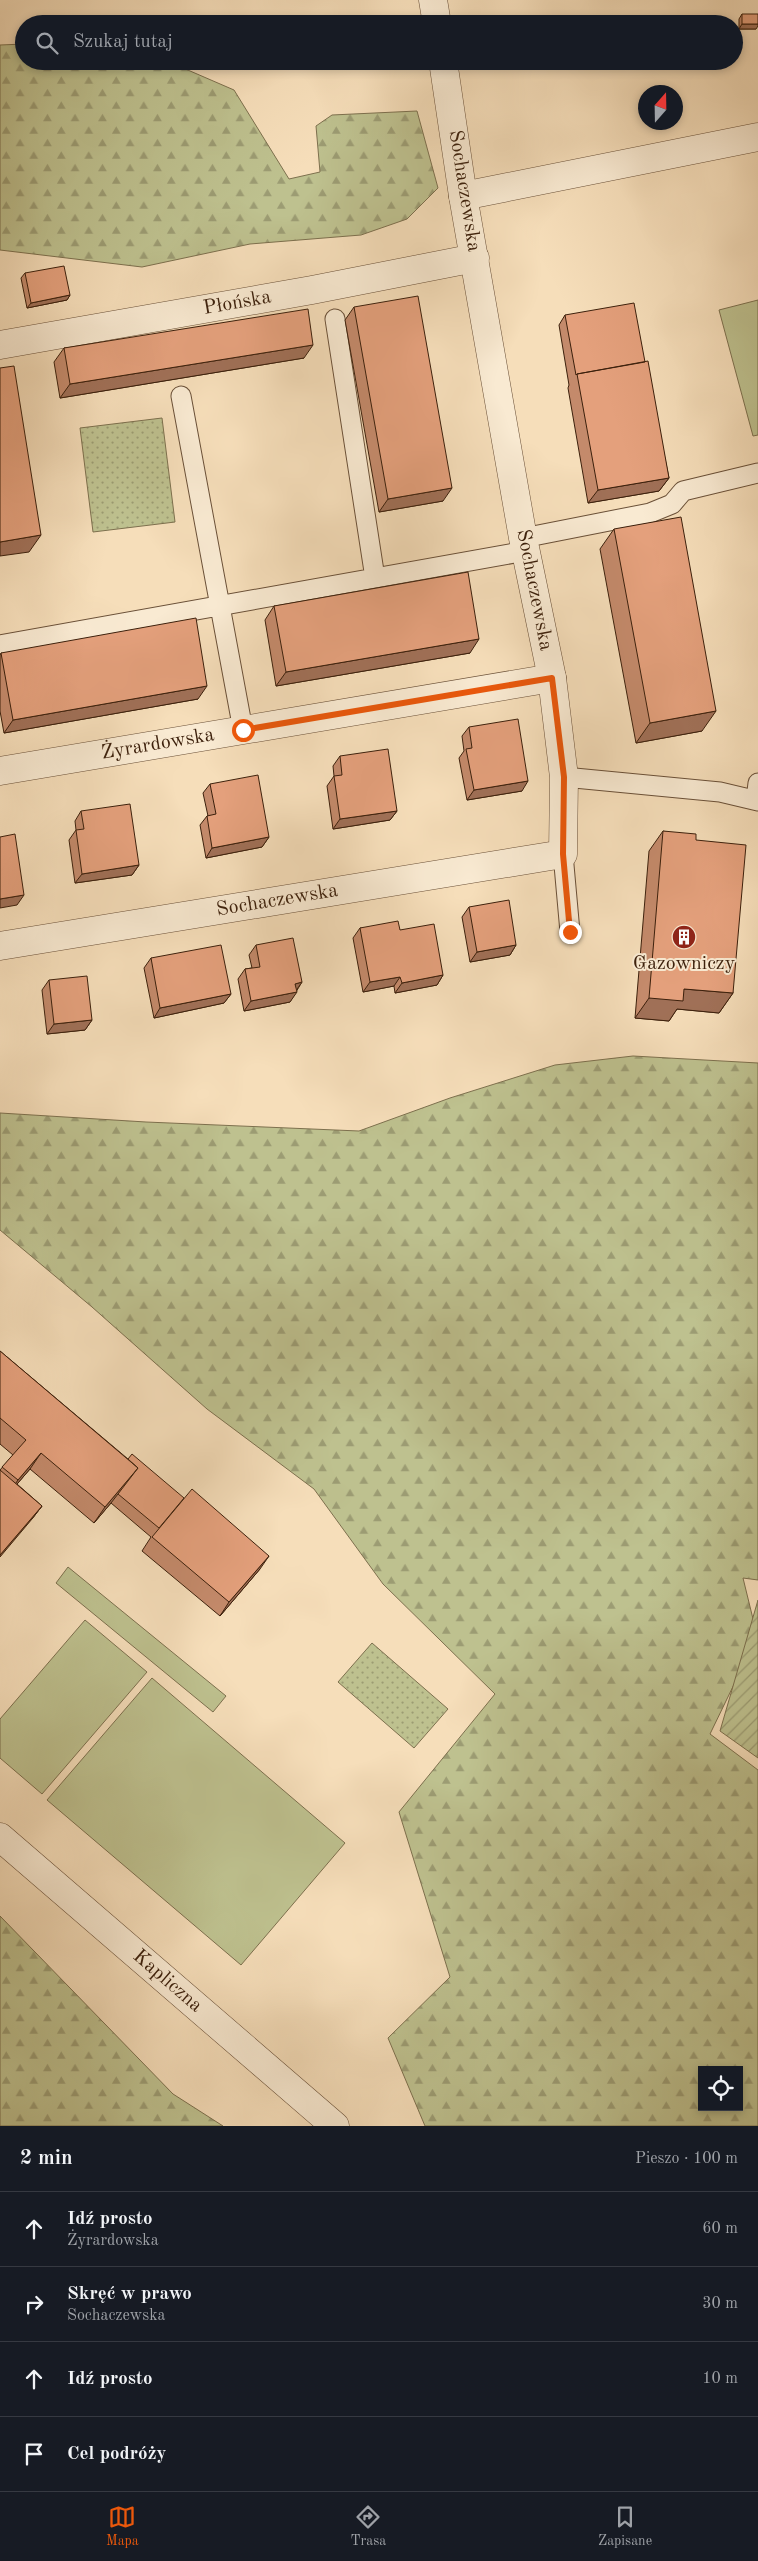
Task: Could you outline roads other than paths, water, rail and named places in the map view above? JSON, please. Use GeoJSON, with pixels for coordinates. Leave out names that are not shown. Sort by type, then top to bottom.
{"type":"FeatureCollection","features":[{"type":"Feature","properties":{"kind":"street"},"geometry":{"type":"LineString","coordinates":[[433,0],[436,15]]}},
{"type":"Feature","properties":{"kind":"street","name":"Sochaczewska"},"geometry":{"type":"LineString","coordinates":[[0,946],[563,854],[564,777],[552,678],[525,544],[463,196],[444,70]]}},
{"type":"Feature","properties":{"kind":"street"},"geometry":{"type":"LineString","coordinates":[[463,196],[758,137]]}},
{"type":"Feature","properties":{"kind":"street","name":"Płońska"},"geometry":{"type":"LineString","coordinates":[[0,344],[312,290],[475,258]]}},
{"type":"Feature","properties":{"kind":"street","name":"Żyrardowska"},"geometry":{"type":"LineString","coordinates":[[0,771],[552,678]]}},
{"type":"Feature","properties":{"kind":"street","name":"Kapliczna"},"geometry":{"type":"LineString","coordinates":[[0,1837],[335,2126]]}},
{"type":"Feature","properties":{"kind":"lane"},"geometry":{"type":"LineString","coordinates":[[334,319],[375,578]]}},
{"type":"Feature","properties":{"kind":"lane"},"geometry":{"type":"LineString","coordinates":[[182,396],[243,730]]}},
{"type":"Feature","properties":{"kind":"lane"},"geometry":{"type":"LineString","coordinates":[[0,645],[375,578],[525,544],[650,513],[672,504],[683,491],[758,473]]}},
{"type":"Feature","properties":{"kind":"lane"},"geometry":{"type":"LineString","coordinates":[[564,777],[757,795]]}},
{"type":"Feature","properties":{"kind":"lane"},"geometry":{"type":"LineString","coordinates":[[563,854],[570,932]]}},
{"type":"Feature","properties":{"kind":"place","name":"Gazowniczy"},"geometry":{"type":"Point","coordinates":[684,937]}}]}
